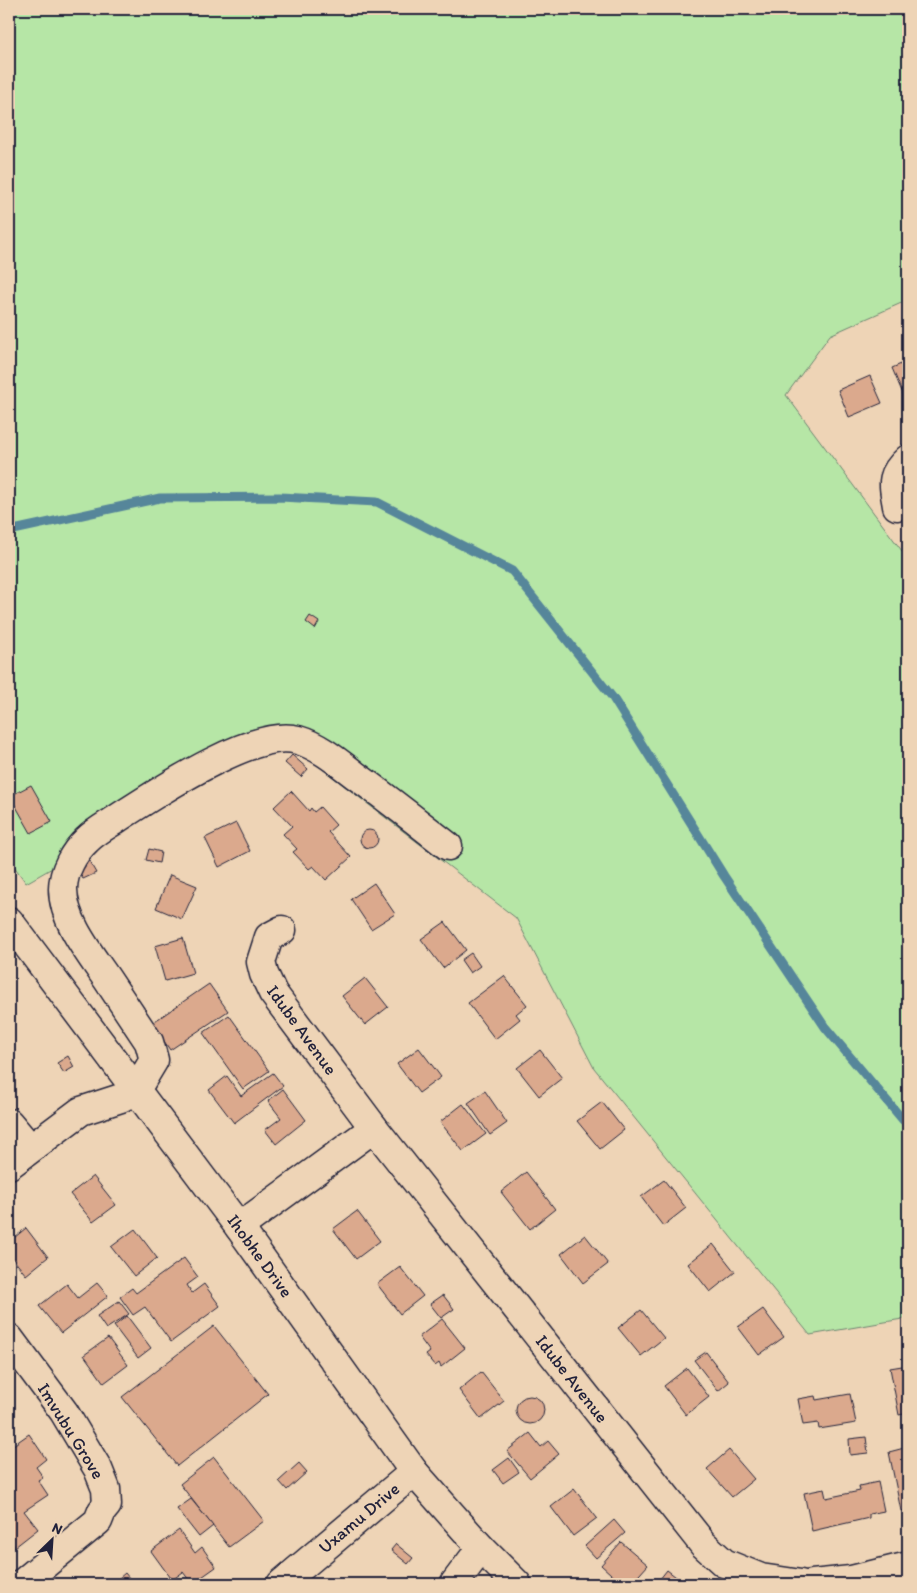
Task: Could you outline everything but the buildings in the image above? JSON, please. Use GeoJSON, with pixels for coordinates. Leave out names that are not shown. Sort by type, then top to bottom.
{"type":"FeatureCollection","features":[{"type":"Feature","properties":{"kind":"street"},"geometry":{"type":"LineString","coordinates":[[897,506],[893,484],[898,468],[908,459]]}},
{"type":"Feature","properties":{"kind":"street"},"geometry":{"type":"LineString","coordinates":[[9,1165],[81,1111],[121,1098],[136,1090],[154,1060],[149,1042],[78,936],[67,911],[63,892],[64,877],[72,859],[87,840],[155,793],[232,752],[267,740],[286,737],[299,740],[326,754],[399,807],[448,846]]}},
{"type":"Feature","properties":{"kind":"street","name":"Ihobhe Drive"},"geometry":{"type":"LineString","coordinates":[[9,922],[240,1227],[414,1472],[481,1548],[517,1584]]}},
{"type":"Feature","properties":{"kind":"street","name":"Idube Avenue"},"geometry":{"type":"LineString","coordinates":[[282,930],[269,937],[261,962],[264,974],[273,993],[374,1128],[703,1544],[724,1563],[733,1567],[761,1578],[801,1584]]}},
{"type":"Feature","properties":{"kind":"street"},"geometry":{"type":"LineString","coordinates":[[9,1123],[30,1148]]}},
{"type":"Feature","properties":{"kind":"street"},"geometry":{"type":"LineString","coordinates":[[240,1227],[374,1128]]}},
{"type":"Feature","properties":{"kind":"street","name":"Imvubu Grove"},"geometry":{"type":"LineString","coordinates":[[9,1338],[64,1412],[98,1469],[106,1490],[107,1505],[98,1521],[21,1584]]}},
{"type":"Feature","properties":{"kind":"street","name":"Uxamu Drive"},"geometry":{"type":"LineString","coordinates":[[281,1584],[414,1472]]}},
{"type":"Feature","properties":{"kind":"street"},"geometry":{"type":"LineString","coordinates":[[454,1584],[481,1548]]}},
{"type":"Feature","properties":{"kind":"street"},"geometry":{"type":"LineString","coordinates":[[812,1584],[851,1580],[908,1566]]}},
{"type":"Feature","properties":{"kind":"green space"},"geometry":{"type":"Polygon","coordinates":[[[9,9],[908,9],[908,300],[830,335],[786,395],[908,559],[908,1318],[810,1335],[594,1068],[516,918],[299,751],[277,747],[241,760],[26,883],[9,859],[9,9]]]}},
{"type":"Feature","properties":{"kind":"waterway"},"geometry":{"type":"LineString","coordinates":[[9,531],[160,498],[280,497],[377,502],[512,571],[613,698],[724,876],[825,1027],[908,1124]]}}]}
